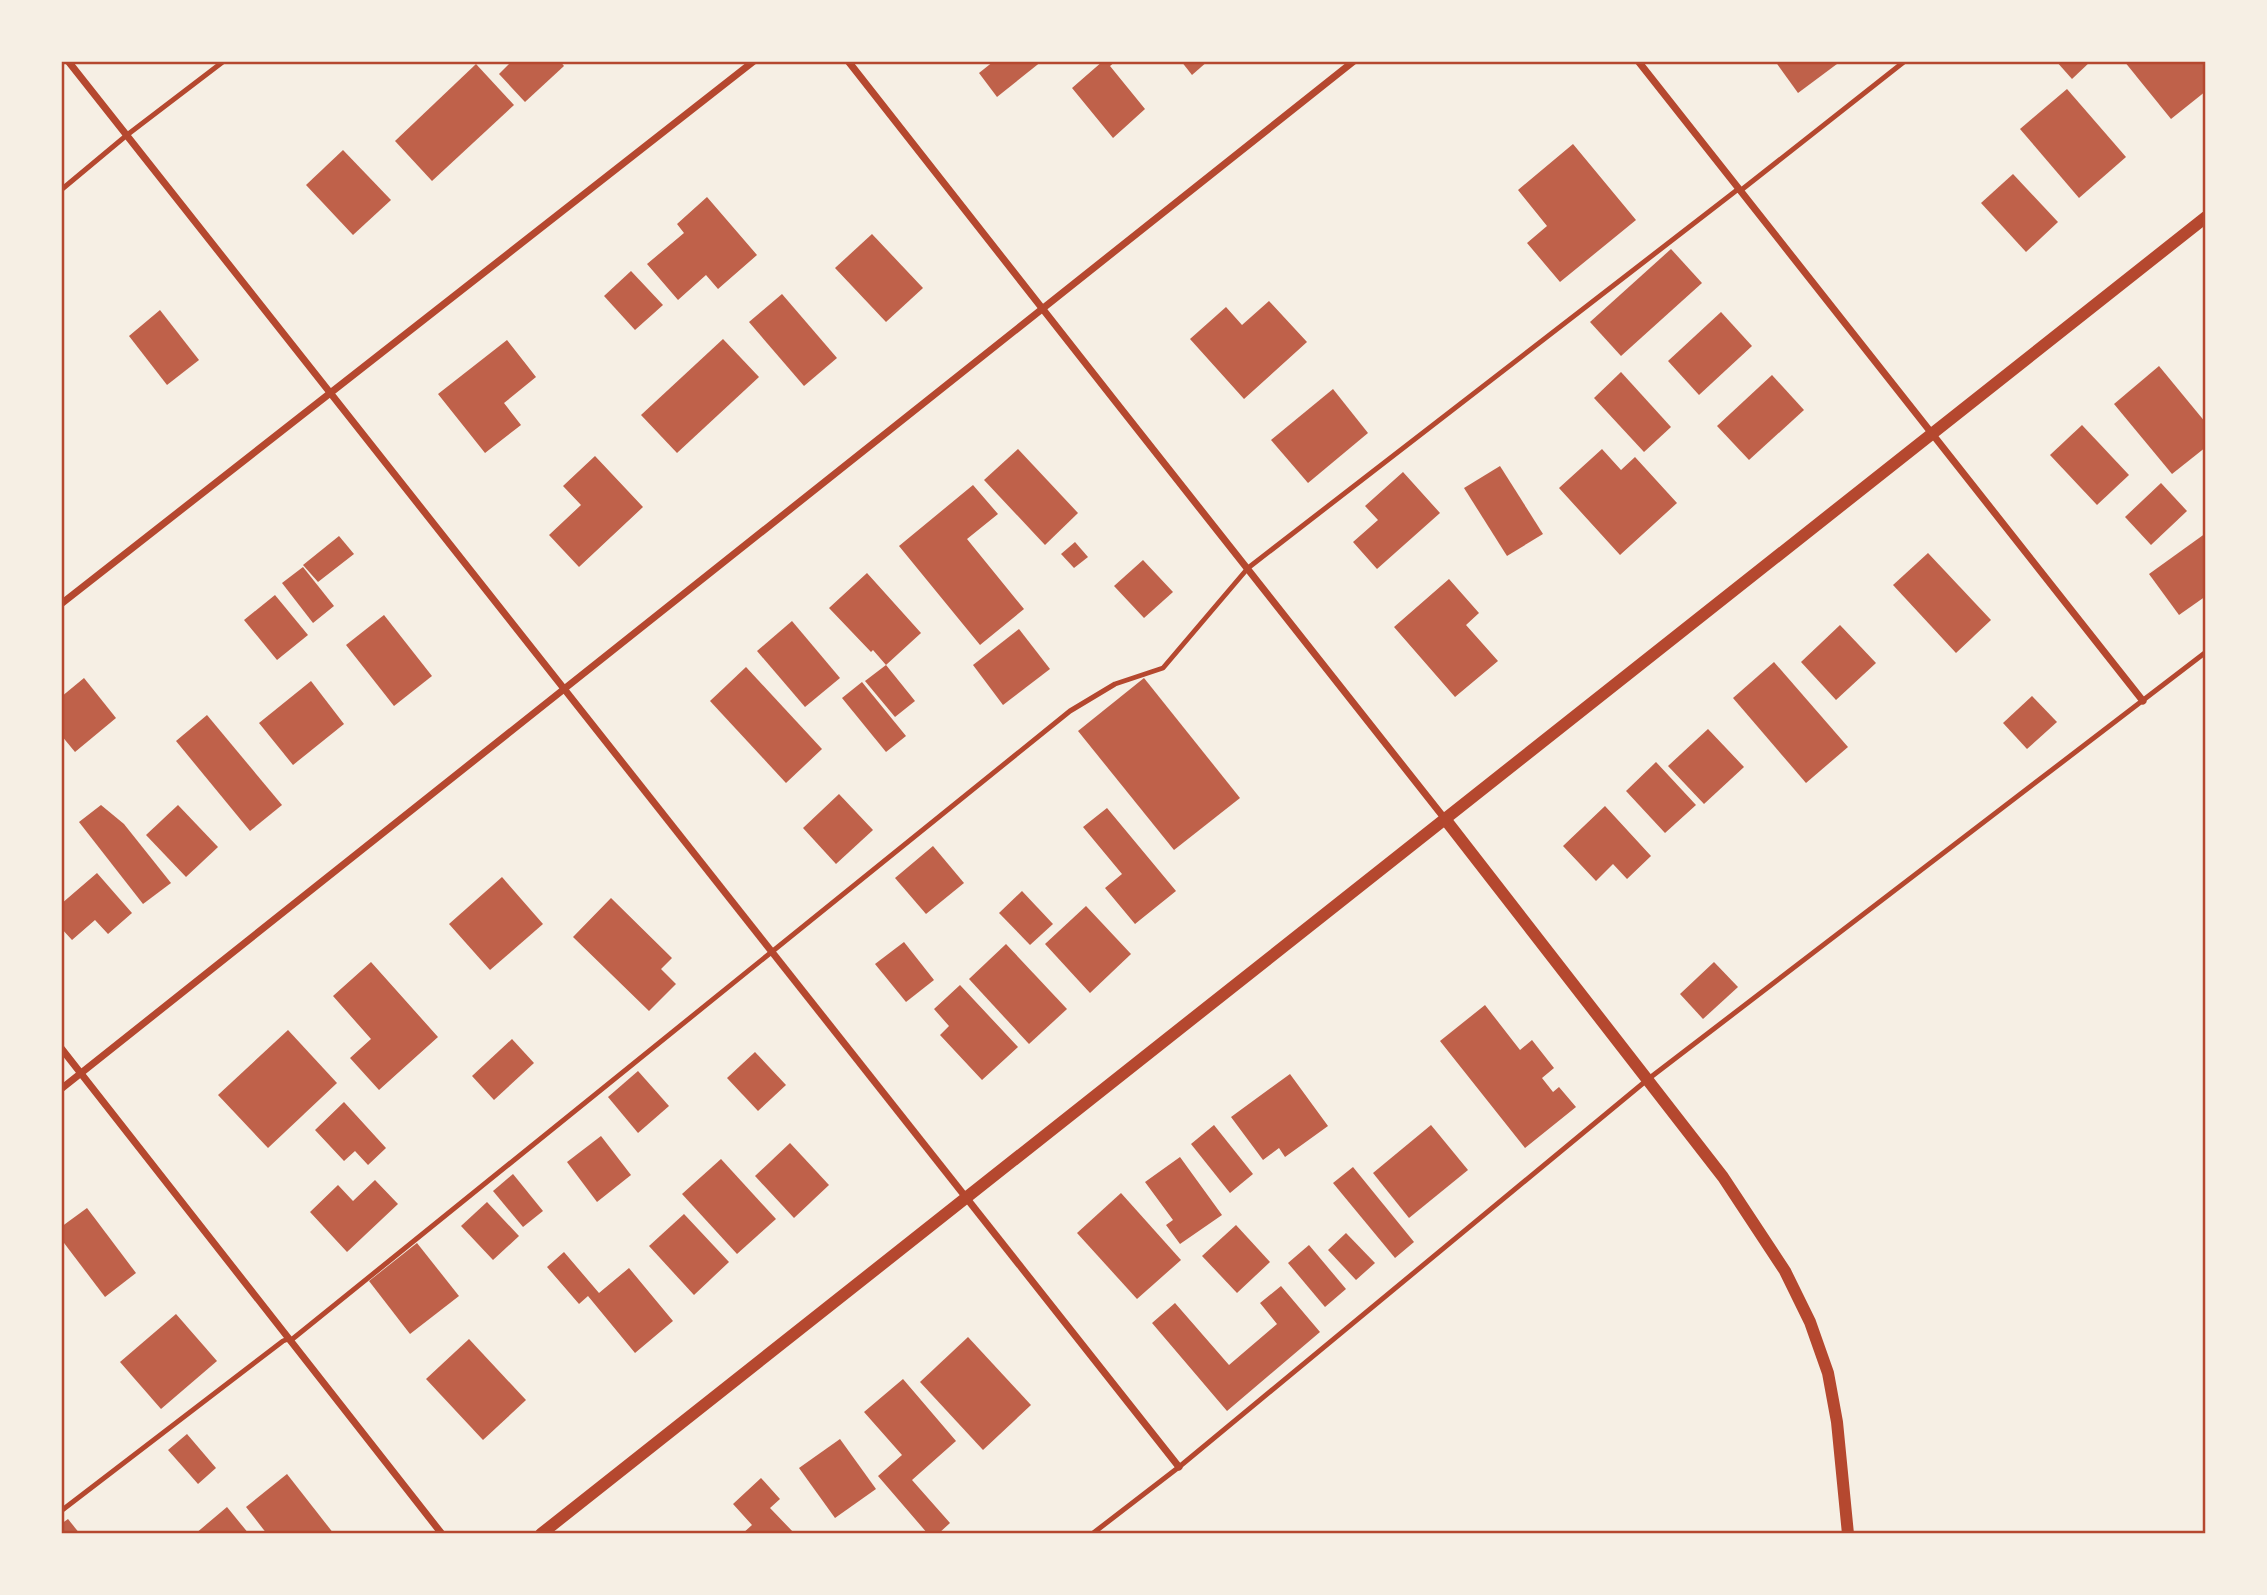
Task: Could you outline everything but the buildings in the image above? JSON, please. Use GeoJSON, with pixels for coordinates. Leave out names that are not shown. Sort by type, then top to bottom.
{"type":"FeatureCollection","features":[{"type":"Feature","properties":{"kind":"street"},"geometry":{"type":"LineString","coordinates":[[68,61],[1179,1467]]}},
{"type":"Feature","properties":{"kind":"street"},"geometry":{"type":"LineString","coordinates":[[61,604],[754,61]]}},
{"type":"Feature","properties":{"kind":"street"},"geometry":{"type":"LineString","coordinates":[[848,61],[1042,312],[1248,568],[1723,1177],[1785,1271],[1810,1322],[1828,1373],[1837,1422],[1849,1534]]}},
{"type":"Feature","properties":{"kind":"street"},"geometry":{"type":"LineString","coordinates":[[61,1089],[1042,312],[1354,61]]}},
{"type":"Feature","properties":{"kind":"street"},"geometry":{"type":"LineString","coordinates":[[1638,61],[2143,701]]}},
{"type":"Feature","properties":{"kind":"street"},"geometry":{"type":"LineString","coordinates":[[541,1534],[2206,217]]}},
{"type":"Feature","properties":{"kind":"street"},"geometry":{"type":"LineString","coordinates":[[61,1048],[442,1534]]}},
{"type":"Feature","properties":{"kind":"lane"},"geometry":{"type":"LineString","coordinates":[[61,190],[127,135],[224,61]]}},
{"type":"Feature","properties":{"kind":"lane"},"geometry":{"type":"LineString","coordinates":[[61,1511],[283,1341],[290,1341],[1070,711],[1115,684],[1163,668],[1248,568],[1737,190],[1740,191],[1905,61]]}},
{"type":"Feature","properties":{"kind":"lane"},"geometry":{"type":"LineString","coordinates":[[1092,1534],[1179,1467],[1647,1080],[2206,652]]}}]}
